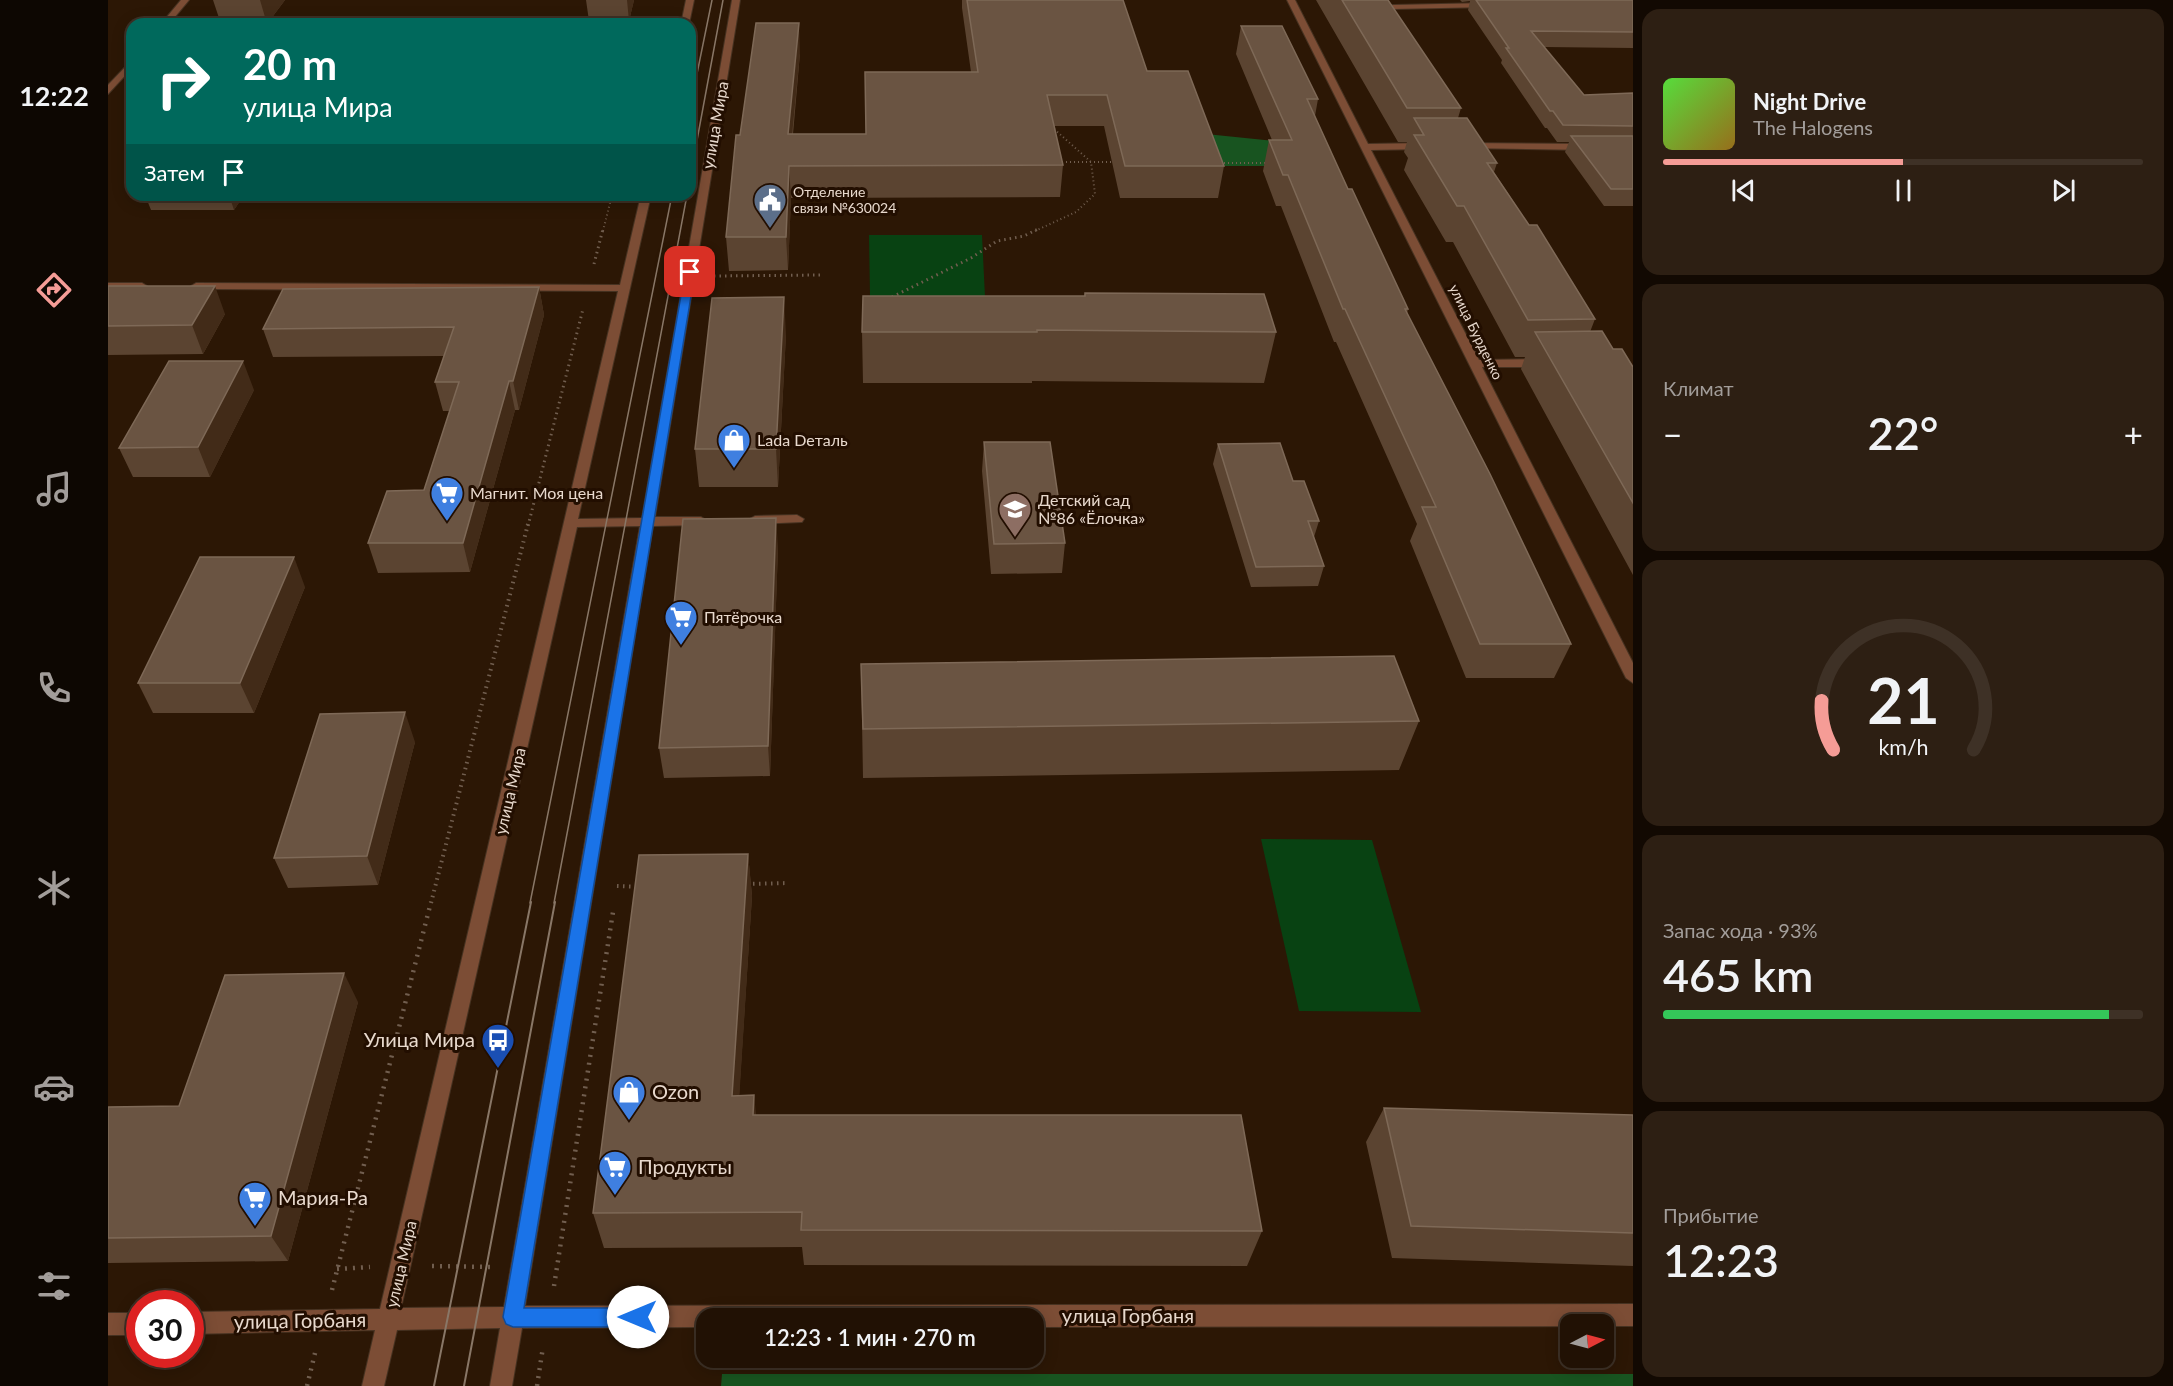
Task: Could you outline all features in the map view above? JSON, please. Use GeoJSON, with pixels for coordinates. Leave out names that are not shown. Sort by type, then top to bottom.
{"type":"FeatureCollection","features":[{"type":"Feature","properties":{"kind":"street"},"geometry":{"type":"LineString","coordinates":[[170,18],[185,0]]}},
{"type":"Feature","properties":{"kind":"street"},"geometry":{"type":"LineString","coordinates":[[686,18],[690,0]]}},
{"type":"Feature","properties":{"kind":"street","name":"улица Мира"},"geometry":{"type":"LineString","coordinates":[[501,1386],[736,0]]}},
{"type":"Feature","properties":{"kind":"street","name":"улица Бурденко"},"geometry":{"type":"LineString","coordinates":[[1291,0],[1633,678]]}},
{"type":"Feature","properties":{"kind":"street"},"geometry":{"type":"LineString","coordinates":[[1393,7],[1499,5]]}},
{"type":"Feature","properties":{"kind":"street"},"geometry":{"type":"LineString","coordinates":[[108,91],[126,70]]}},
{"type":"Feature","properties":{"kind":"street"},"geometry":{"type":"LineString","coordinates":[[1367,147],[1436,146]]}},
{"type":"Feature","properties":{"kind":"street"},"geometry":{"type":"LineString","coordinates":[[1459,146],[1598,147]]}},
{"type":"Feature","properties":{"kind":"street","name":"улица Мира"},"geometry":{"type":"LineString","coordinates":[[373,1386],[645,201]]}},
{"type":"Feature","properties":{"kind":"street"},"geometry":{"type":"LineString","coordinates":[[108,286],[155,286]]}},
{"type":"Feature","properties":{"kind":"street"},"geometry":{"type":"LineString","coordinates":[[178,286],[625,288]]}},
{"type":"Feature","properties":{"kind":"street"},"geometry":{"type":"LineString","coordinates":[[1475,364],[1552,363]]}},
{"type":"Feature","properties":{"kind":"street"},"geometry":{"type":"LineString","coordinates":[[739,520],[797,519]]}},
{"type":"Feature","properties":{"kind":"street"},"geometry":{"type":"LineString","coordinates":[[572,523],[716,521]]}},
{"type":"Feature","properties":{"kind":"street","name":"улица Горбаня"},"geometry":{"type":"LineString","coordinates":[[204,1323],[513,1317],[1633,1315]]}},
{"type":"Feature","properties":{"kind":"street"},"geometry":{"type":"LineString","coordinates":[[108,1324],[126,1324]]}},
{"type":"Feature","properties":{"kind":"path"},"geometry":{"type":"LineString","coordinates":[[889,298],[971,258],[997,242],[1024,236],[1076,212],[1095,194],[1091,162],[1048,124]]}},
{"type":"Feature","properties":{"kind":"path"},"geometry":{"type":"LineString","coordinates":[[1056,162],[1126,162]]}},
{"type":"Feature","properties":{"kind":"path"},"geometry":{"type":"LineString","coordinates":[[1209,163],[1280,163]]}},
{"type":"Feature","properties":{"kind":"path"},"geometry":{"type":"LineString","coordinates":[[557,1268],[400,1266],[337,1269],[610,201]]}},
{"type":"Feature","properties":{"kind":"path"},"geometry":{"type":"LineString","coordinates":[[708,276],[820,275]]}},
{"type":"Feature","properties":{"kind":"path"},"geometry":{"type":"LineString","coordinates":[[742,884],[789,883]]}},
{"type":"Feature","properties":{"kind":"path"},"geometry":{"type":"LineString","coordinates":[[617,886],[649,887]]}},
{"type":"Feature","properties":{"kind":"path"},"geometry":{"type":"LineString","coordinates":[[537,1386],[548,1317]]}},
{"type":"Feature","properties":{"kind":"green space"},"geometry":{"type":"Polygon","coordinates":[[[1206,134],[1275,141],[1309,166],[1203,166],[1206,134]]]}},
{"type":"Feature","properties":{"kind":"green space"},"geometry":{"type":"Polygon","coordinates":[[[869,235],[982,235],[985,297],[870,296],[869,235]]]}},
{"type":"Feature","properties":{"kind":"green space"},"geometry":{"type":"Polygon","coordinates":[[[1261,839],[1372,840],[1421,1012],[1299,1011],[1261,839]]]}},
{"type":"Feature","properties":{"kind":"green space"},"geometry":{"type":"Polygon","coordinates":[[[722,1374],[1633,1374],[1633,1386],[721,1386],[722,1374]]]}},
{"type":"Feature","properties":{"kind":"building"},"geometry":{"type":"Polygon","coordinates":[[[967,0],[1123,0],[1147,71],[1188,71],[1224,166],[1125,166],[1107,95],[1047,95],[1063,165],[789,166],[786,237],[726,237],[736,135],[740,135],[756,23],[799,23],[788,134],[866,134],[865,72],[978,72],[967,0]]]}},
{"type":"Feature","properties":{"kind":"building"},"geometry":{"type":"Polygon","coordinates":[[[1342,0],[1388,0],[1461,108],[1407,108],[1342,0]]]}},
{"type":"Feature","properties":{"kind":"building"},"geometry":{"type":"Polygon","coordinates":[[[1476,0],[1633,0],[1633,32],[1531,31],[1584,95],[1633,93],[1633,126],[1563,125],[1553,111],[1550,111],[1506,48],[1509,48],[1476,0]]]}},
{"type":"Feature","properties":{"kind":"building"},"geometry":{"type":"Polygon","coordinates":[[[1241,26],[1282,26],[1318,99],[1307,99],[1348,189],[1352,189],[1408,309],[1405,309],[1490,474],[1571,644],[1480,644],[1422,507],[1436,507],[1345,309],[1343,309],[1288,175],[1283,175],[1269,140],[1292,140],[1241,26]]]}},
{"type":"Feature","properties":{"kind":"building"},"geometry":{"type":"Polygon","coordinates":[[[1414,118],[1467,118],[1497,163],[1487,163],[1529,225],[1537,225],[1595,319],[1528,320],[1464,206],[1457,206],[1414,135],[1424,135],[1414,118]]]}},
{"type":"Feature","properties":{"kind":"building"},"geometry":{"type":"Polygon","coordinates":[[[1571,136],[1633,136],[1633,189],[1611,189],[1571,136]]]}},
{"type":"Feature","properties":{"kind":"building"},"geometry":{"type":"Polygon","coordinates":[[[108,286],[215,286],[192,325],[108,326],[108,286]]]}},
{"type":"Feature","properties":{"kind":"building"},"geometry":{"type":"Polygon","coordinates":[[[539,287],[513,381],[509,381],[463,543],[368,543],[387,491],[424,490],[459,382],[435,382],[454,327],[263,329],[283,289],[539,287]]]}},
{"type":"Feature","properties":{"kind":"building"},"geometry":{"type":"Polygon","coordinates":[[[1085,293],[1264,294],[1276,332],[1037,330],[1037,332],[862,332],[863,296],[1085,296],[1085,293]]]}},
{"type":"Feature","properties":{"kind":"building"},"geometry":{"type":"Polygon","coordinates":[[[784,297],[776,449],[695,449],[712,298],[784,297]]]}},
{"type":"Feature","properties":{"kind":"building"},"geometry":{"type":"Polygon","coordinates":[[[1602,331],[1613,349],[1622,349],[1633,367],[1633,503],[1535,332],[1602,331]]]}},
{"type":"Feature","properties":{"kind":"building"},"geometry":{"type":"Polygon","coordinates":[[[169,361],[243,361],[198,447],[119,448],[169,361]]]}},
{"type":"Feature","properties":{"kind":"building"},"geometry":{"type":"Polygon","coordinates":[[[984,442],[1050,442],[1065,543],[994,544],[984,442]]]}},
{"type":"Feature","properties":{"kind":"building"},"geometry":{"type":"Polygon","coordinates":[[[1280,443],[1293,481],[1304,481],[1319,521],[1308,521],[1324,566],[1256,567],[1218,444],[1280,443]]]}},
{"type":"Feature","properties":{"kind":"building"},"geometry":{"type":"Polygon","coordinates":[[[776,518],[768,746],[659,748],[683,519],[776,518]]]}},
{"type":"Feature","properties":{"kind":"building"},"geometry":{"type":"Polygon","coordinates":[[[200,557],[294,557],[240,683],[138,683],[200,557]]]}},
{"type":"Feature","properties":{"kind":"building"},"geometry":{"type":"Polygon","coordinates":[[[1394,656],[1419,721],[863,729],[861,664],[1394,656]]]}},
{"type":"Feature","properties":{"kind":"building"},"geometry":{"type":"Polygon","coordinates":[[[405,712],[367,856],[274,858],[320,714],[405,712]]]}},
{"type":"Feature","properties":{"kind":"building"},"geometry":{"type":"Polygon","coordinates":[[[748,854],[732,1096],[754,1095],[753,1115],[1241,1115],[1262,1231],[801,1230],[802,1212],[593,1213],[639,855],[748,854]]]}},
{"type":"Feature","properties":{"kind":"building"},"geometry":{"type":"Polygon","coordinates":[[[344,973],[271,1236],[108,1238],[108,1107],[179,1106],[225,975],[344,973]]]}},
{"type":"Feature","properties":{"kind":"building"},"geometry":{"type":"Polygon","coordinates":[[[1384,1108],[1633,1115],[1633,1233],[1411,1226],[1384,1108]]]}},
{"type":"Feature","properties":{"kind":"tram line"},"geometry":{"type":"LineString","coordinates":[[696,79],[712,0]]}},
{"type":"Feature","properties":{"kind":"tram line"},"geometry":{"type":"LineString","coordinates":[[696,146],[723,0]]}},
{"type":"Feature","properties":{"kind":"tram line"},"geometry":{"type":"LineString","coordinates":[[530,903],[671,201]]}},
{"type":"Feature","properties":{"kind":"tram line"},"geometry":{"type":"LineString","coordinates":[[554,903],[686,201]]}},
{"type":"Feature","properties":{"kind":"tram line"},"geometry":{"type":"LineString","coordinates":[[434,1386],[531,902]]}},
{"type":"Feature","properties":{"kind":"tram line"},"geometry":{"type":"LineString","coordinates":[[464,1386],[555,902]]}},
{"type":"Feature","properties":{"kind":"place","name":"Отделение связи №630024"},"geometry":{"type":"Point","coordinates":[770,229]}},
{"type":"Feature","properties":{"kind":"place","name":"Lada Dеталь"},"geometry":{"type":"Point","coordinates":[734,469]}},
{"type":"Feature","properties":{"kind":"place","name":"Магнит. Моя цена"},"geometry":{"type":"Point","coordinates":[447,522]}},
{"type":"Feature","properties":{"kind":"place","name":"Детский сад №86 «Ёлочка»"},"geometry":{"type":"Point","coordinates":[1015,538]}},
{"type":"Feature","properties":{"kind":"place","name":"Пятёрочка"},"geometry":{"type":"Point","coordinates":[681,646]}},
{"type":"Feature","properties":{"kind":"place","name":"Улица Мира"},"geometry":{"type":"Point","coordinates":[498,1069]}},
{"type":"Feature","properties":{"kind":"place","name":"Ozon"},"geometry":{"type":"Point","coordinates":[629,1121]}},
{"type":"Feature","properties":{"kind":"place","name":"Продукты"},"geometry":{"type":"Point","coordinates":[615,1196]}},
{"type":"Feature","properties":{"kind":"place","name":"Мария-Ра"},"geometry":{"type":"Point","coordinates":[255,1227]}},
{"type":"Feature","properties":{"kind":"route"},"geometry":{"type":"LineString","coordinates":[[638,1317],[513,1317],[690,272]]}}]}
